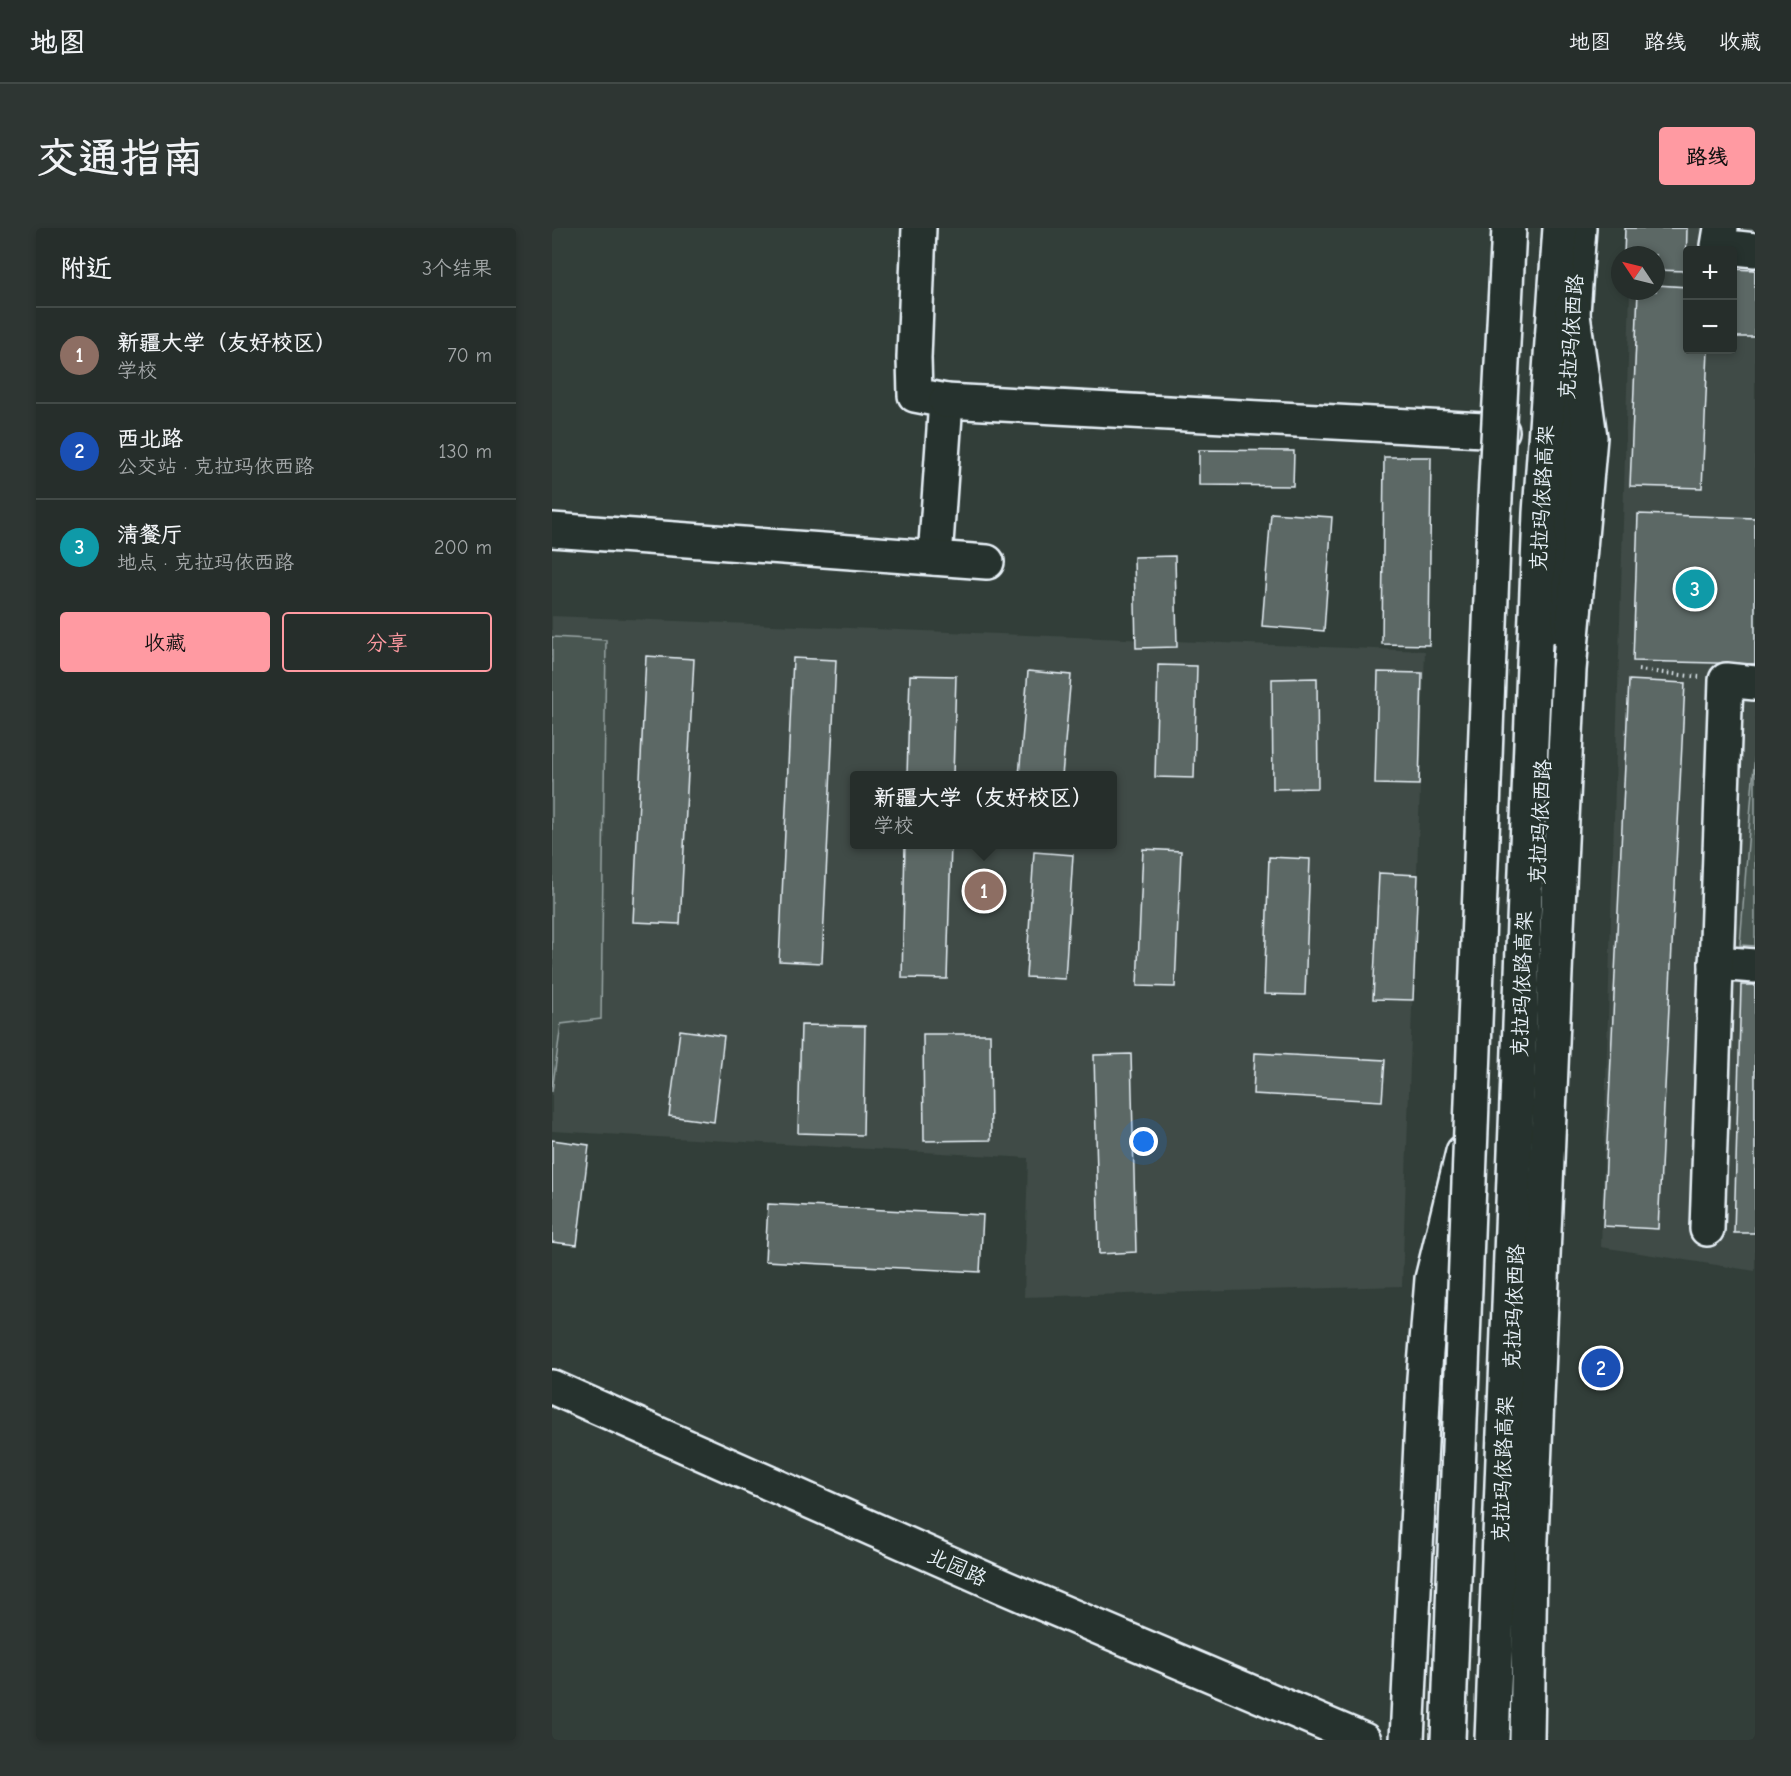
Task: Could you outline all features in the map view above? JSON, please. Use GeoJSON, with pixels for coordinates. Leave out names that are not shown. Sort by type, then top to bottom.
{"type":"FeatureCollection","features":[{"type":"Feature","properties":{"kind":"main road"},"geometry":{"type":"LineString","coordinates":[[919,228],[914,358],[915,395],[946,401],[1502,431]]}},
{"type":"Feature","properties":{"kind":"main road"},"geometry":{"type":"LineString","coordinates":[[1446,1740],[1455,1553],[1468,1128],[1500,543],[1507,228]]}},
{"type":"Feature","properties":{"kind":"main road"},"geometry":{"type":"LineString","coordinates":[[1446,1740],[1507,228]]}},
{"type":"Feature","properties":{"kind":"main road","name":"克拉玛依路高架"},"geometry":{"type":"LineString","coordinates":[[1492,1740],[1540,513],[1560,228]]}},
{"type":"Feature","properties":{"kind":"main road","name":"克拉玛依西路"},"geometry":{"type":"LineString","coordinates":[[1501,1740],[1514,1275],[1551,625],[1579,228]]}},
{"type":"Feature","properties":{"kind":"main road"},"geometry":{"type":"LineString","coordinates":[[1721,228],[1718,246],[1755,249]]}},
{"type":"Feature","properties":{"kind":"main road"},"geometry":{"type":"LineString","coordinates":[[1527,1740],[1530,1562],[1569,670],[1590,437],[1572,308]]}},
{"type":"Feature","properties":{"kind":"main road"},"geometry":{"type":"LineString","coordinates":[[935,558],[946,401]]}},
{"type":"Feature","properties":{"kind":"main road"},"geometry":{"type":"LineString","coordinates":[[552,530],[987,562]]}},
{"type":"Feature","properties":{"kind":"main road"},"geometry":{"type":"LineString","coordinates":[[1707,1229],[1716,963],[1741,681]]}},
{"type":"Feature","properties":{"kind":"main road"},"geometry":{"type":"LineString","coordinates":[[1716,963],[1755,966]]}},
{"type":"Feature","properties":{"kind":"main road"},"geometry":{"type":"LineString","coordinates":[[1407,1740],[1424,1378],[1432,1280],[1468,1128]]}},
{"type":"Feature","properties":{"kind":"main road","name":"北园路"},"geometry":{"type":"LineString","coordinates":[[552,1387],[1006,1588],[1364,1740]]}},
{"type":"Feature","properties":{"kind":"path"},"geometry":{"type":"LineString","coordinates":[[1638,670],[1741,681]]}},
{"type":"Feature","properties":{"kind":"shaded area"},"geometry":{"type":"Polygon","coordinates":[[[1632,228],[1755,228],[1755,1271],[1601,1247],[1630,300],[1665,300],[1665,246],[1648,246],[1632,228]]]}},
{"type":"Feature","properties":{"kind":"shaded area"},"geometry":{"type":"Polygon","coordinates":[[[552,616],[1425,651],[1402,1286],[1024,1297],[1028,1158],[552,1131],[552,616]]]}},
{"type":"Feature","properties":{"kind":"shaded area"},"geometry":{"type":"Polygon","coordinates":[[[552,637],[606,640],[601,1019],[561,1024],[552,1092],[552,637]]]}},
{"type":"Feature","properties":{"kind":"shaded area"},"geometry":{"type":"Polygon","coordinates":[[[1755,753],[1755,946],[1740,945],[1755,753]]]}},
{"type":"Feature","properties":{"kind":"building"},"geometry":{"type":"Polygon","coordinates":[[[1625,228],[1687,228],[1687,246],[1683,246],[1683,271],[1665,270],[1665,246],[1624,246],[1625,228]]]}},
{"type":"Feature","properties":{"kind":"building"},"geometry":{"type":"Polygon","coordinates":[[[1737,269],[1755,270],[1755,337],[1737,337],[1737,269]]]}},
{"type":"Feature","properties":{"kind":"building"},"geometry":{"type":"Polygon","coordinates":[[[1665,286],[1683,287],[1683,354],[1708,354],[1702,488],[1630,486],[1638,300],[1665,300],[1665,286]]]}},
{"type":"Feature","properties":{"kind":"building"},"geometry":{"type":"Polygon","coordinates":[[[1199,450],[1294,451],[1293,486],[1199,485],[1199,450]]]}},
{"type":"Feature","properties":{"kind":"building"},"geometry":{"type":"Polygon","coordinates":[[[1384,457],[1431,457],[1429,645],[1382,644],[1384,457]]]}},
{"type":"Feature","properties":{"kind":"building"},"geometry":{"type":"Polygon","coordinates":[[[1271,513],[1332,517],[1324,631],[1262,626],[1271,513]]]}},
{"type":"Feature","properties":{"kind":"building"},"geometry":{"type":"Polygon","coordinates":[[[1638,514],[1755,518],[1755,664],[1633,661],[1638,514]]]}},
{"type":"Feature","properties":{"kind":"building"},"geometry":{"type":"Polygon","coordinates":[[[1175,556],[1177,647],[1136,648],[1134,557],[1175,556]]]}},
{"type":"Feature","properties":{"kind":"building"},"geometry":{"type":"Polygon","coordinates":[[[646,656],[694,659],[680,924],[633,922],[646,656]]]}},
{"type":"Feature","properties":{"kind":"building"},"geometry":{"type":"Polygon","coordinates":[[[793,658],[836,660],[822,963],[779,961],[793,658]]]}},
{"type":"Feature","properties":{"kind":"building"},"geometry":{"type":"Polygon","coordinates":[[[1158,665],[1197,666],[1194,778],[1155,777],[1158,665]]]}},
{"type":"Feature","properties":{"kind":"building"},"geometry":{"type":"Polygon","coordinates":[[[1028,671],[1071,675],[1062,771],[1019,771],[1028,671]]]}},
{"type":"Feature","properties":{"kind":"building"},"geometry":{"type":"Polygon","coordinates":[[[1378,672],[1422,673],[1419,785],[1375,784],[1378,672]]]}},
{"type":"Feature","properties":{"kind":"building"},"geometry":{"type":"Polygon","coordinates":[[[910,675],[956,676],[953,771],[907,771],[910,675]]]}},
{"type":"Feature","properties":{"kind":"building"},"geometry":{"type":"Polygon","coordinates":[[[1317,678],[1318,788],[1273,789],[1272,679],[1317,678]]]}},
{"type":"Feature","properties":{"kind":"building"},"geometry":{"type":"Polygon","coordinates":[[[1629,680],[1685,683],[1658,1229],[1603,1226],[1629,680]]]}},
{"type":"Feature","properties":{"kind":"building"},"geometry":{"type":"Polygon","coordinates":[[[905,849],[951,849],[947,979],[902,978],[905,849]]]}},
{"type":"Feature","properties":{"kind":"building"},"geometry":{"type":"Polygon","coordinates":[[[1143,849],[1181,851],[1175,987],[1137,986],[1143,849]]]}},
{"type":"Feature","properties":{"kind":"building"},"geometry":{"type":"Polygon","coordinates":[[[1034,852],[1073,855],[1065,979],[1026,977],[1034,852]]]}},
{"type":"Feature","properties":{"kind":"building"},"geometry":{"type":"Polygon","coordinates":[[[1269,857],[1310,859],[1305,995],[1264,994],[1269,857]]]}},
{"type":"Feature","properties":{"kind":"building"},"geometry":{"type":"Polygon","coordinates":[[[1379,873],[1418,875],[1413,1000],[1373,999],[1379,873]]]}},
{"type":"Feature","properties":{"kind":"building"},"geometry":{"type":"Polygon","coordinates":[[[1741,985],[1755,985],[1755,1233],[1734,1233],[1741,985]]]}},
{"type":"Feature","properties":{"kind":"building"},"geometry":{"type":"Polygon","coordinates":[[[801,1025],[865,1026],[863,1135],[798,1133],[801,1025]]]}},
{"type":"Feature","properties":{"kind":"building"},"geometry":{"type":"Polygon","coordinates":[[[680,1030],[724,1036],[714,1122],[669,1116],[680,1030]]]}},
{"type":"Feature","properties":{"kind":"building"},"geometry":{"type":"Polygon","coordinates":[[[923,1034],[990,1034],[991,1140],[924,1141],[923,1034]]]}},
{"type":"Feature","properties":{"kind":"building"},"geometry":{"type":"Polygon","coordinates":[[[1255,1053],[1385,1060],[1382,1101],[1253,1094],[1255,1053]]]}},
{"type":"Feature","properties":{"kind":"building"},"geometry":{"type":"Polygon","coordinates":[[[1131,1054],[1136,1252],[1099,1254],[1094,1055],[1131,1054]]]}},
{"type":"Feature","properties":{"kind":"building"},"geometry":{"type":"Polygon","coordinates":[[[552,1140],[589,1145],[577,1245],[552,1242],[552,1140]]]}},
{"type":"Feature","properties":{"kind":"building"},"geometry":{"type":"Polygon","coordinates":[[[768,1204],[983,1215],[980,1272],[765,1261],[768,1204]]]}},
{"type":"Feature","properties":{"kind":"place","name":"清餐厅"},"geometry":{"type":"Point","coordinates":[1695,589]}},
{"type":"Feature","properties":{"kind":"place","name":"新疆大学（友好校区）"},"geometry":{"type":"Point","coordinates":[984,891]}},
{"type":"Feature","properties":{"kind":"place","name":"西北路"},"geometry":{"type":"Point","coordinates":[1601,1368]}}]}
